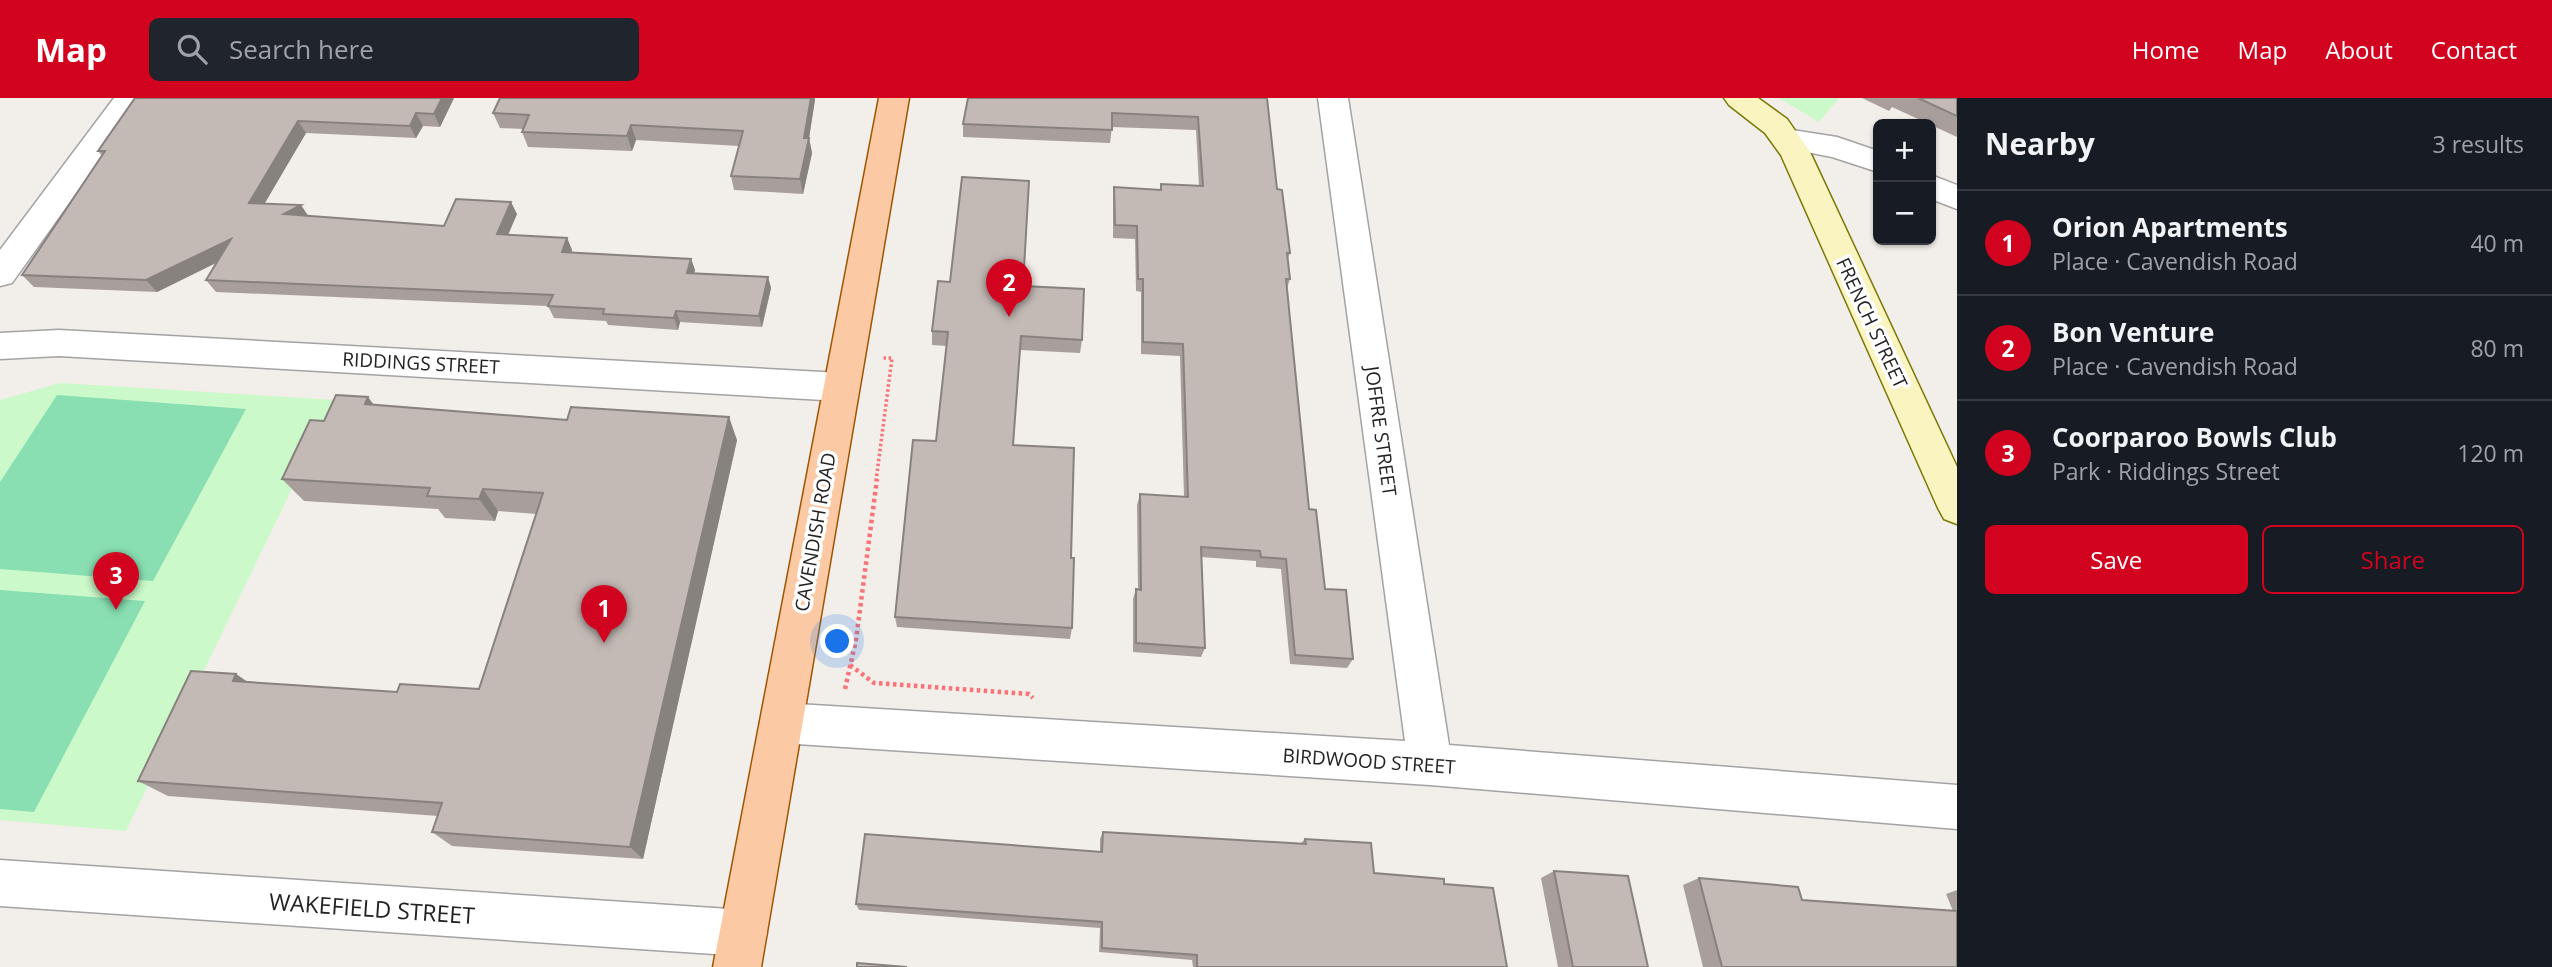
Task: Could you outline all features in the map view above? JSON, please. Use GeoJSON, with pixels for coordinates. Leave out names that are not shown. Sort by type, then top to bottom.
{"type":"FeatureCollection","features":[{"type":"Feature","properties":{"kind":"main road","name":"CAVENDISH ROAD"},"geometry":{"type":"LineString","coordinates":[[741,950],[894,98]]}},
{"type":"Feature","properties":{"kind":"street"},"geometry":{"type":"LineString","coordinates":[[0,274],[129,98]]}},
{"type":"Feature","properties":{"kind":"street","name":"JOFFRE STREET"},"geometry":{"type":"LineString","coordinates":[[1333,98],[1430,764]]}},
{"type":"Feature","properties":{"kind":"street"},"geometry":{"type":"LineString","coordinates":[[1740,98],[1776,126],[1786,139],[1837,147],[1873,160]]}},
{"type":"Feature","properties":{"kind":"street","name":"FRENCH STREET"},"geometry":{"type":"LineString","coordinates":[[1786,139],[1957,508]]}},
{"type":"Feature","properties":{"kind":"street"},"geometry":{"type":"LineString","coordinates":[[1936,188],[1957,198]]}},
{"type":"Feature","properties":{"kind":"street","name":"RIDDINGS STREET"},"geometry":{"type":"LineString","coordinates":[[0,346],[59,343],[841,387]]}},
{"type":"Feature","properties":{"kind":"street","name":"BIRDWOOD STREET"},"geometry":{"type":"LineString","coordinates":[[781,723],[1430,764],[1957,807]]}},
{"type":"Feature","properties":{"kind":"street","name":"WAKEFIELD STREET"},"geometry":{"type":"LineString","coordinates":[[0,883],[741,950]]}},
{"type":"Feature","properties":{"kind":"path"},"geometry":{"type":"LineString","coordinates":[[845,690],[856,640],[892,358]]}},
{"type":"Feature","properties":{"kind":"path"},"geometry":{"type":"LineString","coordinates":[[870,431],[882,432]]}},
{"type":"Feature","properties":{"kind":"path"},"geometry":{"type":"LineString","coordinates":[[850,665],[874,683],[1029,694],[1038,703]]}},
{"type":"Feature","properties":{"kind":"green space"},"geometry":{"type":"Polygon","coordinates":[[[1779,98],[1839,98],[1819,122],[1779,98]]]}},
{"type":"Feature","properties":{"kind":"green space"},"geometry":{"type":"Polygon","coordinates":[[[60,383],[335,400],[126,831],[0,820],[0,400],[60,383]]]}},
{"type":"Feature","properties":{"kind":"green space"},"geometry":{"type":"Polygon","coordinates":[[[57,395],[246,409],[153,581],[0,569],[0,482],[57,395]]]}},
{"type":"Feature","properties":{"kind":"green space"},"geometry":{"type":"Polygon","coordinates":[[[0,590],[145,601],[34,812],[0,809],[0,590]]]}},
{"type":"Feature","properties":{"kind":"building"},"geometry":{"type":"Polygon","coordinates":[[[135,98],[442,98],[434,114],[416,113],[410,126],[298,121],[249,203],[301,205],[284,214],[444,226],[456,199],[511,202],[497,234],[567,238],[562,252],[691,259],[687,273],[768,277],[759,316],[676,311],[674,318],[603,314],[604,309],[548,306],[553,295],[206,280],[231,239],[146,280],[22,275],[105,151],[98,151],[135,98]]]}},
{"type":"Feature","properties":{"kind":"building"},"geometry":{"type":"Polygon","coordinates":[[[500,98],[811,98],[804,138],[809,138],[800,179],[731,176],[743,131],[631,125],[627,136],[522,132],[529,115],[493,113],[500,98]]]}},
{"type":"Feature","properties":{"kind":"building"},"geometry":{"type":"Polygon","coordinates":[[[968,98],[1267,98],[1277,189],[1282,190],[1290,253],[1287,253],[1290,279],[1286,279],[1309,509],[1316,510],[1325,589],[1346,590],[1353,659],[1295,655],[1286,559],[1261,557],[1260,551],[1201,547],[1205,648],[1136,643],[1136,589],[1141,590],[1140,494],[1188,497],[1183,344],[1143,342],[1143,279],[1138,279],[1137,226],[1115,225],[1114,187],[1161,190],[1161,184],[1203,186],[1198,117],[1112,113],[1112,130],[963,124],[968,98]]]}},
{"type":"Feature","properties":{"kind":"building"},"geometry":{"type":"Polygon","coordinates":[[[1918,98],[1957,98],[1957,116],[1918,98]]]}},
{"type":"Feature","properties":{"kind":"building"},"geometry":{"type":"Polygon","coordinates":[[[962,177],[1029,181],[1023,286],[1084,289],[1082,340],[1021,336],[1013,445],[1074,448],[1072,628],[895,617],[913,440],[936,441],[948,332],[932,331],[938,281],[950,282],[962,177]]]}},
{"type":"Feature","properties":{"kind":"building"},"geometry":{"type":"Polygon","coordinates":[[[336,395],[368,397],[365,404],[567,420],[571,407],[729,417],[630,847],[432,832],[442,803],[138,781],[191,671],[236,674],[233,681],[397,692],[400,684],[479,689],[543,493],[483,489],[479,499],[427,496],[430,488],[282,479],[310,420],[324,421],[336,395]]]}},
{"type":"Feature","properties":{"kind":"building"},"geometry":{"type":"Polygon","coordinates":[[[1103,832],[1306,844],[1305,839],[1371,843],[1374,873],[1444,879],[1444,884],[1493,888],[1507,967],[1197,967],[1197,955],[1102,948],[1102,922],[856,904],[865,834],[1102,852],[1103,832]]]}},
{"type":"Feature","properties":{"kind":"building"},"geometry":{"type":"Polygon","coordinates":[[[1554,871],[1628,876],[1648,967],[1573,967],[1554,871]]]}},
{"type":"Feature","properties":{"kind":"building"},"geometry":{"type":"Polygon","coordinates":[[[1699,878],[1798,887],[1802,900],[1957,911],[1957,967],[1722,967],[1699,878]]]}},
{"type":"Feature","properties":{"kind":"building"},"geometry":{"type":"Polygon","coordinates":[[[857,963],[907,967],[857,967],[857,963]]]}},
{"type":"Feature","properties":{"kind":"place","name":"Bon Venture"},"geometry":{"type":"Point","coordinates":[1009,317]}},
{"type":"Feature","properties":{"kind":"place","name":"Coorparoo Bowls Club"},"geometry":{"type":"Point","coordinates":[116,610]}},
{"type":"Feature","properties":{"kind":"place","name":"Orion Apartments"},"geometry":{"type":"Point","coordinates":[604,643]}}]}
